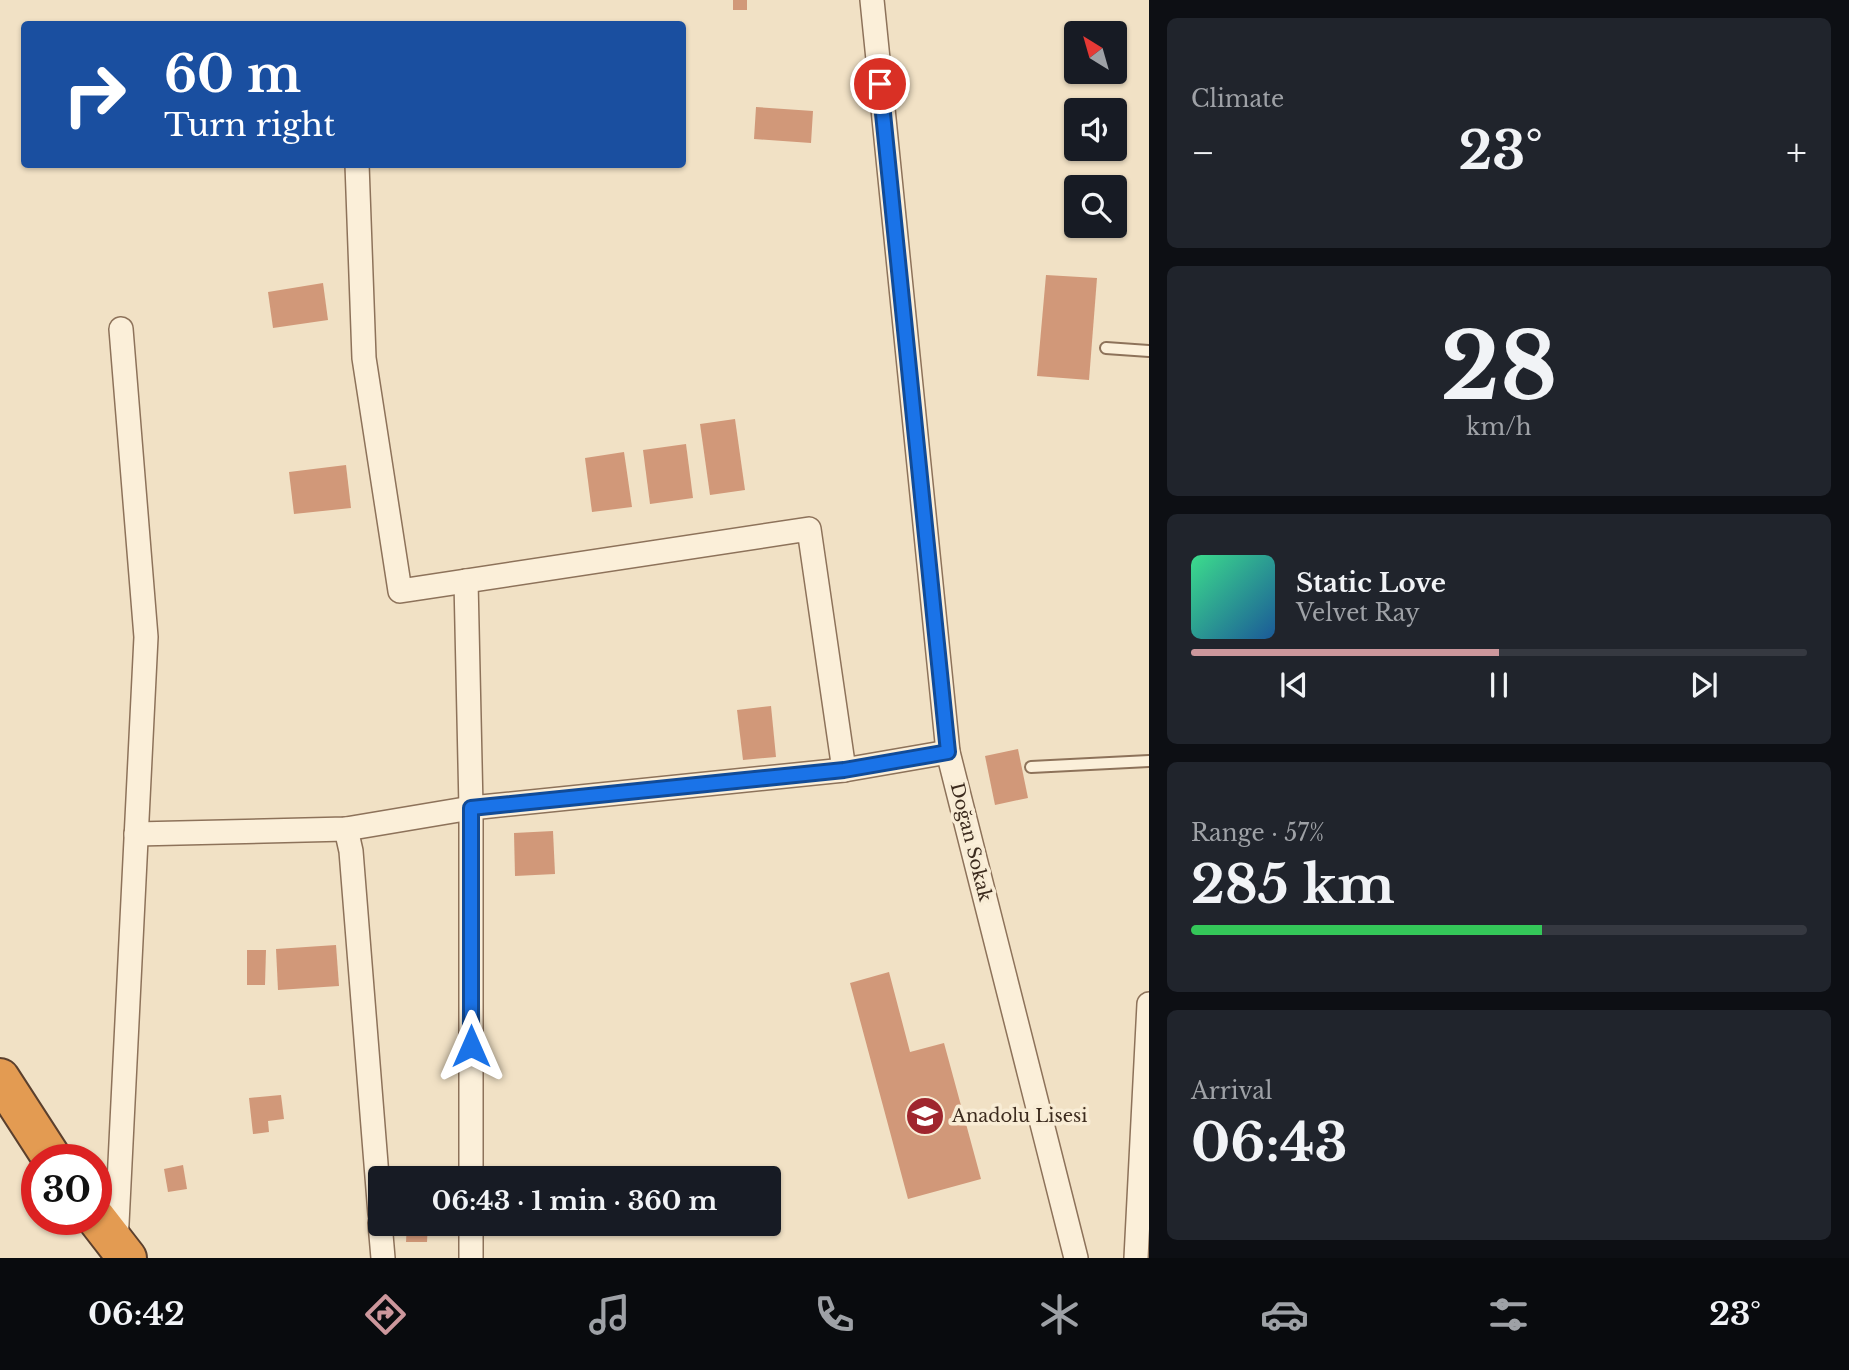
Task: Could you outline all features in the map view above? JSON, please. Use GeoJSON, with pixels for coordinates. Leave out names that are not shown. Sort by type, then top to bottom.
{"type":"FeatureCollection","features":[{"type":"Feature","properties":{"kind":"highway"},"geometry":{"type":"LineString","coordinates":[[0,1078],[43,1144]]}},
{"type":"Feature","properties":{"kind":"street","name":"Doğan Sokak"},"geometry":{"type":"LineString","coordinates":[[872,0],[948,752],[1076,1258]]}},
{"type":"Feature","properties":{"kind":"street"},"geometry":{"type":"LineString","coordinates":[[357,168],[363,358],[400,591],[809,529],[844,770]]}},
{"type":"Feature","properties":{"kind":"street"},"geometry":{"type":"LineString","coordinates":[[113,1240],[146,637],[121,329]]}},
{"type":"Feature","properties":{"kind":"street"},"geometry":{"type":"LineString","coordinates":[[466,581],[471,808],[471,1166]]}},
{"type":"Feature","properties":{"kind":"street"},"geometry":{"type":"LineString","coordinates":[[136,834],[346,829],[471,808],[844,770],[948,752]]}},
{"type":"Feature","properties":{"kind":"street"},"geometry":{"type":"LineString","coordinates":[[346,829],[351,851],[376,1166]]}},
{"type":"Feature","properties":{"kind":"street"},"geometry":{"type":"LineString","coordinates":[[1136,1258],[1149,1003]]}},
{"type":"Feature","properties":{"kind":"street"},"geometry":{"type":"LineString","coordinates":[[381,1236],[383,1258]]}},
{"type":"Feature","properties":{"kind":"street"},"geometry":{"type":"LineString","coordinates":[[471,1236],[471,1258]]}},
{"type":"Feature","properties":{"kind":"lane"},"geometry":{"type":"LineString","coordinates":[[1106,348],[1149,351]]}},
{"type":"Feature","properties":{"kind":"lane"},"geometry":{"type":"LineString","coordinates":[[1031,767],[1149,761]]}},
{"type":"Feature","properties":{"kind":"building"},"geometry":{"type":"Polygon","coordinates":[[[733,0],[747,0],[747,10],[733,10],[733,0]]]}},
{"type":"Feature","properties":{"kind":"building"},"geometry":{"type":"Polygon","coordinates":[[[756,107],[813,111],[811,143],[754,139],[756,107]]]}},
{"type":"Feature","properties":{"kind":"building"},"geometry":{"type":"Polygon","coordinates":[[[1046,275],[1097,278],[1089,380],[1037,376],[1046,275]]]}},
{"type":"Feature","properties":{"kind":"building"},"geometry":{"type":"Polygon","coordinates":[[[323,283],[328,320],[273,328],[268,292],[323,283]]]}},
{"type":"Feature","properties":{"kind":"building"},"geometry":{"type":"Polygon","coordinates":[[[735,419],[745,490],[710,495],[700,424],[735,419]]]}},
{"type":"Feature","properties":{"kind":"building"},"geometry":{"type":"Polygon","coordinates":[[[686,444],[693,498],[650,504],[643,450],[686,444]]]}},
{"type":"Feature","properties":{"kind":"building"},"geometry":{"type":"Polygon","coordinates":[[[624,452],[632,507],[592,512],[585,458],[624,452]]]}},
{"type":"Feature","properties":{"kind":"building"},"geometry":{"type":"Polygon","coordinates":[[[346,465],[351,508],[294,514],[289,472],[346,465]]]}},
{"type":"Feature","properties":{"kind":"building"},"geometry":{"type":"Polygon","coordinates":[[[771,706],[776,757],[743,760],[737,710],[771,706]]]}},
{"type":"Feature","properties":{"kind":"building"},"geometry":{"type":"Polygon","coordinates":[[[1018,749],[1028,798],[995,805],[985,756],[1018,749]]]}},
{"type":"Feature","properties":{"kind":"building"},"geometry":{"type":"Polygon","coordinates":[[[553,831],[555,874],[515,876],[514,833],[553,831]]]}},
{"type":"Feature","properties":{"kind":"building"},"geometry":{"type":"Polygon","coordinates":[[[336,945],[339,986],[278,990],[276,949],[336,945]]]}},
{"type":"Feature","properties":{"kind":"building"},"geometry":{"type":"Polygon","coordinates":[[[247,950],[266,950],[265,985],[247,985],[247,950]]]}},
{"type":"Feature","properties":{"kind":"building","name":"Anadolu Lisesi"},"geometry":{"type":"Polygon","coordinates":[[[889,972],[910,1052],[944,1043],[981,1179],[908,1199],[850,983],[889,972]]]}},
{"type":"Feature","properties":{"kind":"building"},"geometry":{"type":"Polygon","coordinates":[[[281,1095],[284,1119],[268,1121],[269,1132],[253,1134],[249,1098],[281,1095]]]}},
{"type":"Feature","properties":{"kind":"building"},"geometry":{"type":"Polygon","coordinates":[[[183,1165],[187,1189],[168,1192],[164,1169],[183,1165]]]}},
{"type":"Feature","properties":{"kind":"building"},"geometry":{"type":"Polygon","coordinates":[[[406,1236],[427,1236],[427,1242],[406,1242],[406,1236]]]}},
{"type":"Feature","properties":{"kind":"place","name":"Anadolu Lisesi"},"geometry":{"type":"Point","coordinates":[925,1116]}},
{"type":"Feature","properties":{"kind":"route"},"geometry":{"type":"LineString","coordinates":[[471,1046],[471,808],[844,770],[948,752],[880,84]]}}]}
